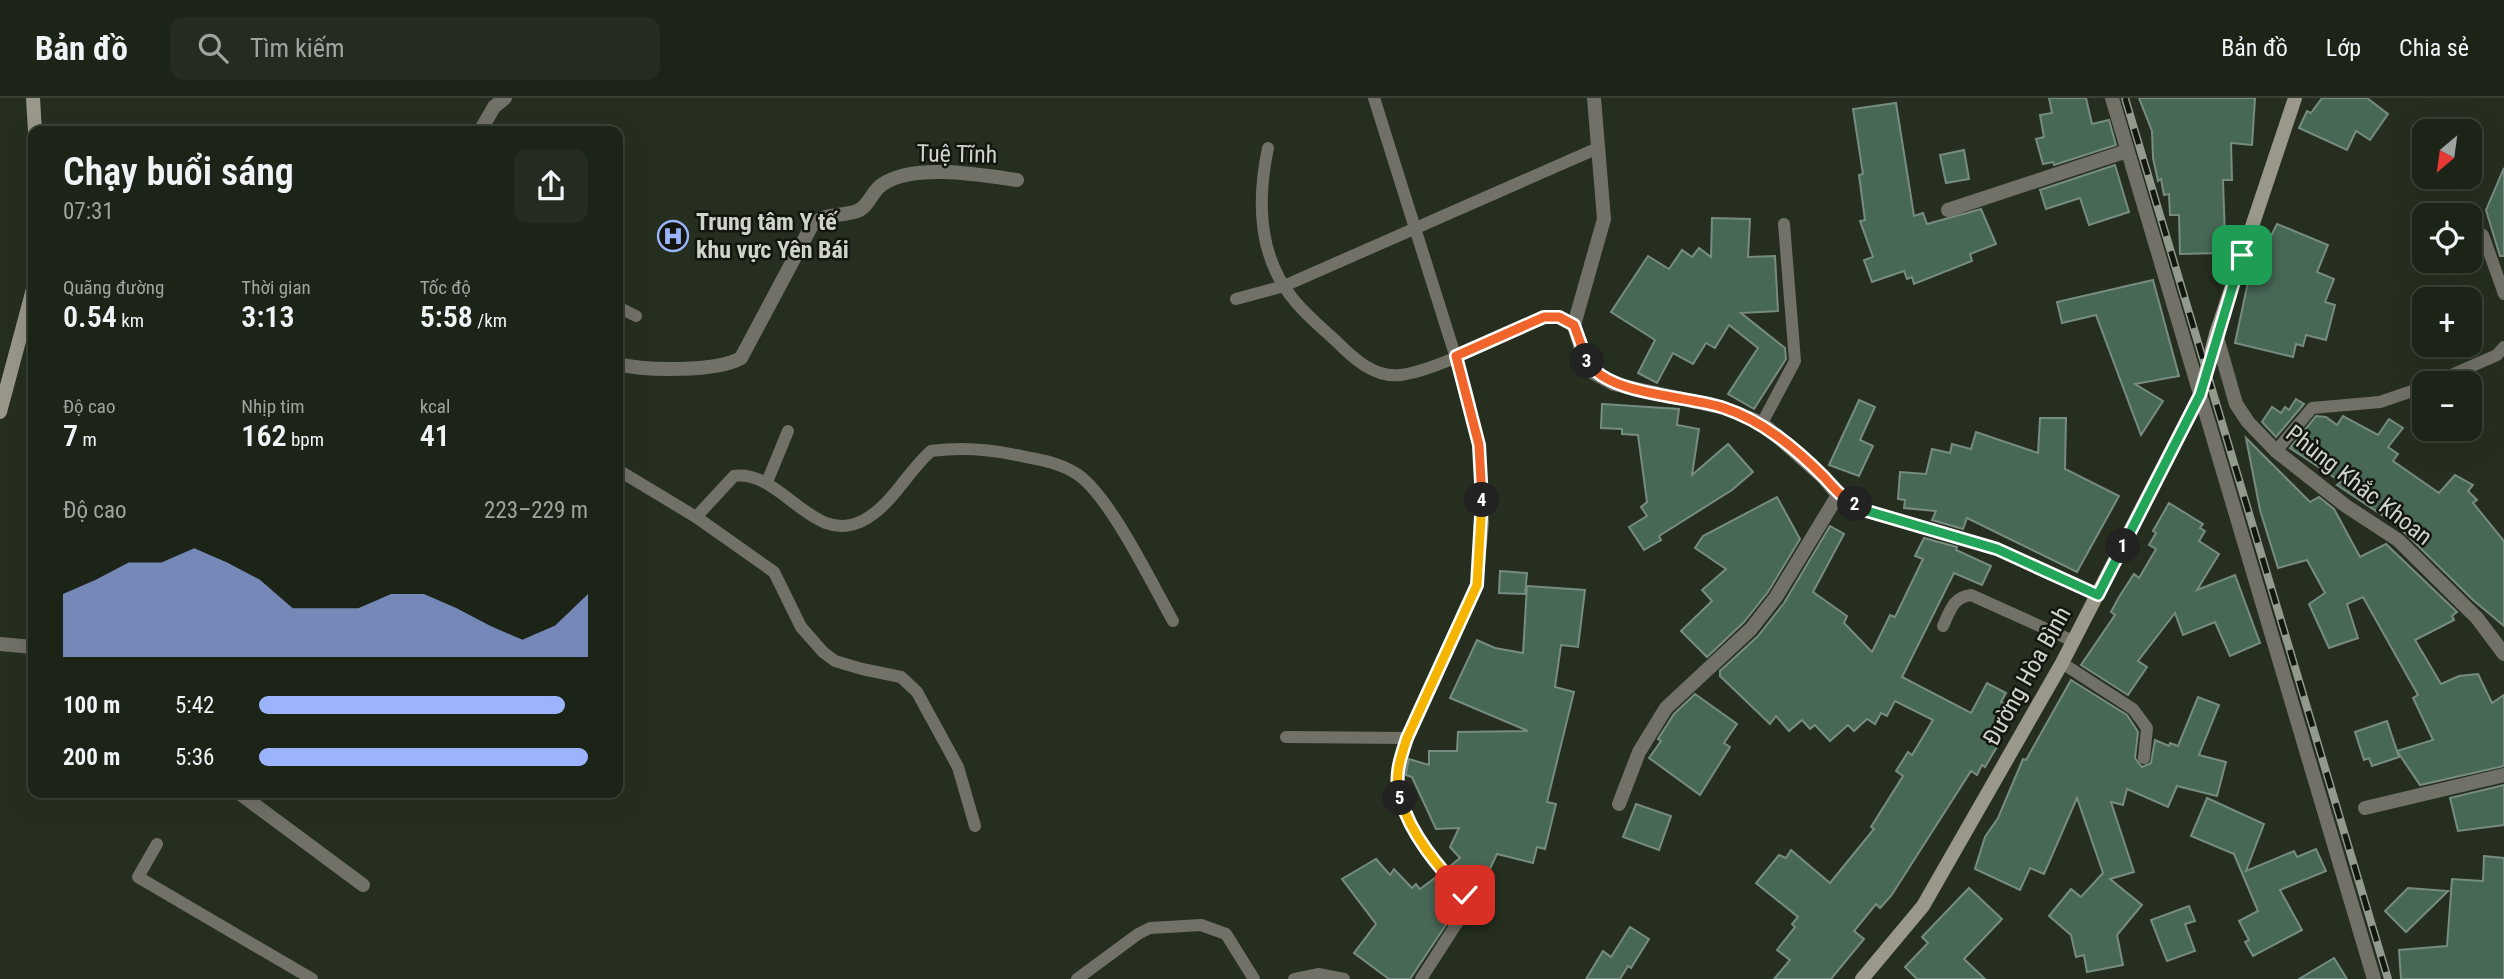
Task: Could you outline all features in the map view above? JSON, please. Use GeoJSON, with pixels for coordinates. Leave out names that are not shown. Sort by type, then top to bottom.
{"type":"FeatureCollection","features":[{"type":"Feature","properties":{"kind":"street"},"geometry":{"type":"LineString","coordinates":[[33,98],[35,126]]}},
{"type":"Feature","properties":{"kind":"street"},"geometry":{"type":"LineString","coordinates":[[483,126],[494,107],[505,98]]}},
{"type":"Feature","properties":{"kind":"street"},"geometry":{"type":"LineString","coordinates":[[1594,98],[1604,219],[1574,325],[1583,355],[1594,373],[1614,384],[1724,408],[1762,423],[1824,478],[1838,495],[1867,511],[1997,549],[2098,595]]}},
{"type":"Feature","properties":{"kind":"street"},"geometry":{"type":"LineString","coordinates":[[2112,98],[2374,979]]}},
{"type":"Feature","properties":{"kind":"street","name":"Đường Hòa Bình"},"geometry":{"type":"LineString","coordinates":[[1862,979],[1923,906],[2062,663],[2200,395],[2216,334],[2295,98]]}},
{"type":"Feature","properties":{"kind":"street"},"geometry":{"type":"LineString","coordinates":[[1948,210],[2127,151]]}},
{"type":"Feature","properties":{"kind":"street","name":"Tuệ Tĩnh"},"geometry":{"type":"LineString","coordinates":[[623,365],[650,368],[726,365],[741,358],[812,225],[825,216],[858,211],[884,183],[898,176],[944,172],[1017,180]]}},
{"type":"Feature","properties":{"kind":"street"},"geometry":{"type":"LineString","coordinates":[[0,412],[28,308]]}},
{"type":"Feature","properties":{"kind":"street","name":"Phùng Khắc Khoan"},"geometry":{"type":"LineString","coordinates":[[2216,334],[2236,404],[2248,422],[2276,451],[2346,506],[2398,540],[2477,618],[2504,654]]}},
{"type":"Feature","properties":{"kind":"street"},"geometry":{"type":"LineString","coordinates":[[1619,804],[1639,752],[1666,708],[1751,629],[1776,597],[1838,495]]}},
{"type":"Feature","properties":{"kind":"street"},"geometry":{"type":"LineString","coordinates":[[0,643],[28,647]]}},
{"type":"Feature","properties":{"kind":"street"},"geometry":{"type":"LineString","coordinates":[[2365,808],[2504,775]]}},
{"type":"Feature","properties":{"kind":"street"},"geometry":{"type":"LineString","coordinates":[[246,798],[363,885]]}},
{"type":"Feature","properties":{"kind":"lane"},"geometry":{"type":"LineString","coordinates":[[1374,98],[1456,356],[1479,445],[1483,523],[1477,585],[1407,738],[1397,775],[1402,805],[1414,831],[1441,870],[1465,895],[1468,906],[1421,979]]}},
{"type":"Feature","properties":{"kind":"lane"},"geometry":{"type":"LineString","coordinates":[[1268,148],[1261,181],[1263,230],[1269,258],[1294,300],[1361,364],[1382,373],[1399,375],[1456,356],[1544,317],[1559,317],[1574,325]]}},
{"type":"Feature","properties":{"kind":"lane"},"geometry":{"type":"LineString","coordinates":[[1236,299],[1284,286],[1598,148]]}},
{"type":"Feature","properties":{"kind":"lane"},"geometry":{"type":"LineString","coordinates":[[1762,423],[1796,361],[1784,224]]}},
{"type":"Feature","properties":{"kind":"lane"},"geometry":{"type":"LineString","coordinates":[[2483,234],[2504,294]]}},
{"type":"Feature","properties":{"kind":"lane"},"geometry":{"type":"LineString","coordinates":[[623,310],[636,316]]}},
{"type":"Feature","properties":{"kind":"lane"},"geometry":{"type":"LineString","coordinates":[[2459,371],[2502,351]]}},
{"type":"Feature","properties":{"kind":"lane"},"geometry":{"type":"LineString","coordinates":[[2276,451],[2312,408],[2380,402],[2412,391]]}},
{"type":"Feature","properties":{"kind":"lane"},"geometry":{"type":"LineString","coordinates":[[767,482],[788,431]]}},
{"type":"Feature","properties":{"kind":"lane"},"geometry":{"type":"LineString","coordinates":[[696,517],[734,476],[755,477],[767,482],[816,518],[831,524],[849,525],[862,522],[880,509],[931,451],[983,450],[1046,460],[1078,474],[1098,493],[1111,510],[1173,621]]}},
{"type":"Feature","properties":{"kind":"lane"},"geometry":{"type":"LineString","coordinates":[[623,473],[696,517],[774,572],[801,627],[823,652],[835,660],[862,669],[901,677],[917,692],[958,767],[975,826]]}},
{"type":"Feature","properties":{"kind":"lane"},"geometry":{"type":"LineString","coordinates":[[1943,626],[1955,602],[1962,596],[1971,594],[2073,641]]}},
{"type":"Feature","properties":{"kind":"lane"},"geometry":{"type":"LineString","coordinates":[[2062,663],[2133,709],[2147,728],[2144,758]]}},
{"type":"Feature","properties":{"kind":"lane"},"geometry":{"type":"LineString","coordinates":[[1286,737],[1407,738]]}},
{"type":"Feature","properties":{"kind":"lane"},"geometry":{"type":"LineString","coordinates":[[157,844],[138,877],[312,979]]}},
{"type":"Feature","properties":{"kind":"lane"},"geometry":{"type":"LineString","coordinates":[[1077,979],[1150,928],[1201,925],[1226,934],[1254,979]]}},
{"type":"Feature","properties":{"kind":"lane"},"geometry":{"type":"LineString","coordinates":[[1294,979],[1318,974],[1344,979]]}},
{"type":"Feature","properties":{"kind":"building"},"geometry":{"type":"Polygon","coordinates":[[[2049,98],[2086,98],[2092,124],[2109,120],[2116,145],[2054,165],[2053,162],[2043,164],[2036,139],[2044,137],[2040,115],[2052,113],[2049,98]]]}},
{"type":"Feature","properties":{"kind":"building"},"geometry":{"type":"Polygon","coordinates":[[[2139,98],[2255,98],[2252,145],[2231,143],[2232,180],[2223,180],[2225,238],[2220,238],[2220,253],[2180,254],[2179,215],[2170,215],[2169,194],[2164,195],[2161,179],[2158,181],[2153,158],[2152,131],[2139,98]]]}},
{"type":"Feature","properties":{"kind":"building"},"geometry":{"type":"Polygon","coordinates":[[[2322,98],[2367,98],[2388,114],[2370,140],[2356,131],[2347,150],[2299,128],[2307,111],[2311,113],[2322,98]]]}},
{"type":"Feature","properties":{"kind":"building"},"geometry":{"type":"Polygon","coordinates":[[[1896,103],[1914,216],[1923,213],[1927,224],[1981,209],[1996,244],[1970,254],[1972,261],[1914,284],[1912,277],[1907,279],[1904,271],[1872,282],[1864,260],[1873,257],[1860,221],[1865,220],[1859,175],[1863,174],[1853,109],[1896,103]]]}},
{"type":"Feature","properties":{"kind":"building"},"geometry":{"type":"Polygon","coordinates":[[[1964,150],[1969,179],[1946,183],[1940,155],[1964,150]]]}},
{"type":"Feature","properties":{"kind":"building"},"geometry":{"type":"Polygon","coordinates":[[[2115,165],[2129,212],[2089,225],[2080,198],[2046,209],[2040,190],[2115,165]]]}},
{"type":"Feature","properties":{"kind":"building"},"geometry":{"type":"Polygon","coordinates":[[[2504,168],[2504,256],[2500,256],[2486,210],[2504,168]]]}},
{"type":"Feature","properties":{"kind":"building"},"geometry":{"type":"Polygon","coordinates":[[[1712,218],[1750,219],[1748,257],[1775,256],[1778,311],[1741,313],[1785,348],[1786,359],[1754,409],[1728,394],[1758,348],[1729,325],[1715,348],[1706,343],[1693,364],[1673,353],[1657,383],[1638,373],[1655,340],[1611,312],[1648,256],[1669,269],[1682,250],[1692,257],[1699,248],[1711,257],[1712,218]]]}},
{"type":"Feature","properties":{"kind":"building"},"geometry":{"type":"Polygon","coordinates":[[[2277,224],[2328,245],[2317,272],[2334,279],[2325,302],[2335,305],[2326,340],[2306,335],[2303,346],[2296,344],[2293,357],[2235,343],[2248,282],[2277,224]]]}},
{"type":"Feature","properties":{"kind":"building"},"geometry":{"type":"Polygon","coordinates":[[[2153,280],[2179,376],[2135,384],[2163,401],[2141,435],[2096,315],[2062,323],[2057,302],[2153,280]]]}},
{"type":"Feature","properties":{"kind":"building"},"geometry":{"type":"Polygon","coordinates":[[[2296,399],[2304,404],[2276,437],[2262,422],[2272,407],[2281,413],[2285,407],[2289,410],[2296,399]]]}},
{"type":"Feature","properties":{"kind":"building"},"geometry":{"type":"Polygon","coordinates":[[[1859,400],[1875,407],[1860,440],[1873,446],[1859,476],[1829,465],[1859,400]]]}},
{"type":"Feature","properties":{"kind":"building"},"geometry":{"type":"Polygon","coordinates":[[[1602,404],[1679,409],[1677,425],[1699,429],[1692,475],[1728,444],[1753,472],[1732,490],[1659,536],[1661,540],[1644,550],[1629,527],[1647,516],[1641,507],[1647,502],[1638,435],[1622,434],[1622,429],[1601,428],[1602,404]]]}},
{"type":"Feature","properties":{"kind":"building"},"geometry":{"type":"Polygon","coordinates":[[[2316,416],[2326,417],[2337,425],[2343,416],[2378,435],[2389,419],[2403,428],[2388,447],[2398,454],[2393,461],[2439,493],[2455,475],[2473,485],[2468,491],[2477,500],[2473,503],[2504,541],[2504,626],[2473,600],[2397,525],[2337,485],[2341,482],[2290,448],[2316,416]]]}},
{"type":"Feature","properties":{"kind":"building"},"geometry":{"type":"Polygon","coordinates":[[[2040,418],[2066,418],[2065,469],[2119,496],[2077,572],[1967,518],[1963,529],[1932,520],[1936,511],[1904,508],[1905,500],[1898,499],[1900,472],[1926,474],[1932,449],[1950,453],[1952,444],[1971,449],[1976,432],[2038,453],[2040,418]]]}},
{"type":"Feature","properties":{"kind":"building"},"geometry":{"type":"Polygon","coordinates":[[[2246,438],[2310,502],[2319,497],[2334,509],[2360,557],[2386,544],[2457,612],[2452,616],[2454,620],[2415,640],[2441,684],[2459,676],[2478,674],[2492,703],[2504,695],[2504,766],[2420,785],[2397,751],[2433,740],[2413,698],[2418,695],[2363,597],[2347,604],[2358,638],[2329,648],[2309,604],[2325,593],[2307,560],[2278,568],[2260,510],[2246,438]]]}},
{"type":"Feature","properties":{"kind":"building"},"geometry":{"type":"Polygon","coordinates":[[[1777,497],[1800,539],[1768,592],[1744,622],[1707,657],[1681,631],[1712,601],[1702,590],[1726,569],[1695,548],[1703,536],[1777,497]]]}},
{"type":"Feature","properties":{"kind":"building"},"geometry":{"type":"Polygon","coordinates":[[[2169,503],[2203,524],[2200,528],[2205,531],[2199,541],[2219,554],[2197,590],[2235,575],[2260,643],[2230,656],[2215,622],[2183,635],[2175,613],[2138,661],[2147,667],[2128,695],[2081,665],[2115,615],[2111,612],[2119,597],[2134,574],[2139,578],[2156,549],[2149,545],[2156,533],[2153,531],[2169,503]]]}},
{"type":"Feature","properties":{"kind":"building"},"geometry":{"type":"Polygon","coordinates":[[[1830,526],[1844,534],[1813,592],[1847,616],[1844,623],[1872,652],[1890,615],[1895,617],[1923,559],[1915,556],[1924,538],[1957,547],[1956,550],[1991,566],[1982,585],[1954,573],[1902,677],[1971,713],[1987,683],[2006,693],[2001,702],[2006,705],[1990,740],[1998,745],[1985,767],[1982,765],[1977,775],[1971,771],[1891,896],[1880,908],[1876,904],[1854,931],[1864,939],[1831,979],[1774,979],[1790,960],[1777,950],[1795,927],[1792,924],[1798,917],[1756,883],[1779,855],[1786,858],[1791,850],[1830,883],[1874,829],[1871,827],[1903,776],[1896,771],[1908,752],[1912,755],[1933,720],[1895,701],[1887,716],[1881,713],[1875,724],[1867,719],[1854,731],[1848,725],[1830,741],[1815,725],[1810,729],[1802,720],[1789,731],[1776,716],[1770,724],[1720,676],[1720,671],[1758,636],[1784,603],[1830,526]]]}},
{"type":"Feature","properties":{"kind":"building"},"geometry":{"type":"Polygon","coordinates":[[[1500,571],[1527,573],[1525,594],[1499,593],[1500,571]]]}},
{"type":"Feature","properties":{"kind":"building"},"geometry":{"type":"Polygon","coordinates":[[[1527,586],[1585,590],[1578,647],[1561,645],[1555,687],[1574,692],[1547,802],[1556,804],[1545,849],[1537,847],[1533,863],[1497,854],[1486,877],[1465,867],[1470,888],[1450,866],[1460,858],[1450,847],[1459,828],[1436,829],[1412,777],[1406,775],[1407,767],[1409,759],[1429,765],[1429,751],[1457,751],[1458,732],[1528,731],[1450,698],[1477,640],[1495,648],[1523,653],[1527,586]]]}},
{"type":"Feature","properties":{"kind":"building"},"geometry":{"type":"Polygon","coordinates":[[[2071,680],[2127,715],[2138,732],[2135,758],[2142,767],[2151,763],[2155,740],[2169,746],[2170,743],[2178,746],[2198,697],[2219,705],[2199,755],[2226,762],[2217,796],[2177,786],[2168,807],[2127,789],[2123,805],[2111,802],[2134,872],[2110,879],[2142,905],[2117,935],[2123,965],[2087,972],[2084,955],[2076,957],[2071,935],[2049,916],[2071,889],[2081,897],[2103,873],[2077,798],[2044,874],[2030,868],[2020,890],[1975,869],[1985,837],[1998,818],[2023,759],[2026,760],[2071,680]]]}},
{"type":"Feature","properties":{"kind":"building"},"geometry":{"type":"Polygon","coordinates":[[[1695,694],[1737,724],[1724,743],[1730,747],[1700,795],[1649,758],[1674,714],[1695,694]]]}},
{"type":"Feature","properties":{"kind":"building"},"geometry":{"type":"Polygon","coordinates":[[[2387,721],[2399,757],[2372,766],[2369,758],[2364,760],[2355,732],[2387,721]]]}},
{"type":"Feature","properties":{"kind":"building"},"geometry":{"type":"Polygon","coordinates":[[[2504,785],[2504,825],[2458,831],[2450,798],[2504,785]]]}},
{"type":"Feature","properties":{"kind":"building"},"geometry":{"type":"Polygon","coordinates":[[[2207,798],[2264,824],[2246,871],[2294,851],[2297,857],[2316,849],[2326,871],[2280,890],[2302,930],[2253,956],[2245,942],[2249,940],[2239,921],[2258,911],[2234,854],[2191,836],[2207,798]]]}},
{"type":"Feature","properties":{"kind":"building"},"geometry":{"type":"Polygon","coordinates":[[[1636,804],[1671,816],[1659,850],[1623,837],[1636,804]]]}},
{"type":"Feature","properties":{"kind":"building"},"geometry":{"type":"Polygon","coordinates":[[[2484,856],[2504,858],[2504,979],[2401,979],[2399,950],[2447,946],[2452,879],[2483,881],[2484,856]]]}},
{"type":"Feature","properties":{"kind":"building"},"geometry":{"type":"Polygon","coordinates":[[[1376,859],[1390,875],[1394,869],[1412,888],[1416,884],[1420,889],[1436,877],[1457,899],[1459,905],[1410,979],[1389,979],[1354,953],[1376,924],[1342,879],[1376,859]]]}},
{"type":"Feature","properties":{"kind":"building"},"geometry":{"type":"Polygon","coordinates":[[[1969,888],[2002,919],[1964,959],[1985,979],[1917,979],[1905,967],[1928,943],[1922,937],[1969,888]]]}},
{"type":"Feature","properties":{"kind":"building"},"geometry":{"type":"Polygon","coordinates":[[[2408,888],[2448,891],[2406,932],[2385,911],[2408,888]]]}},
{"type":"Feature","properties":{"kind":"building"},"geometry":{"type":"Polygon","coordinates":[[[2189,906],[2195,921],[2185,924],[2195,951],[2167,961],[2151,920],[2189,906]]]}},
{"type":"Feature","properties":{"kind":"building"},"geometry":{"type":"Polygon","coordinates":[[[1630,927],[1649,939],[1631,968],[1628,966],[1620,979],[1586,979],[1603,951],[1611,957],[1630,927]]]}},
{"type":"Feature","properties":{"kind":"building"},"geometry":{"type":"Polygon","coordinates":[[[2334,958],[2347,979],[2299,979],[2334,958]]]}},
{"type":"Feature","properties":{"kind":"railway"},"geometry":{"type":"LineString","coordinates":[[2125,98],[2388,979]]}},
{"type":"Feature","properties":{"kind":"place","name":"Trung tâm Y tế khu vực Yên Bái"},"geometry":{"type":"Point","coordinates":[673,236]}},
{"type":"Feature","properties":{"kind":"route"},"geometry":{"type":"LineString","coordinates":[[1465,895],[1441,870],[1414,831],[1396,785],[1398,765],[1407,738],[1477,585],[1483,523],[1479,445],[1456,356],[1544,317],[1559,317],[1574,325],[1583,355],[1594,373],[1614,384],[1690,399],[1724,408],[1762,423],[1824,478],[1838,495],[1867,511],[1997,549],[2098,595],[2200,395],[2216,334],[2242,255]]}}]}
